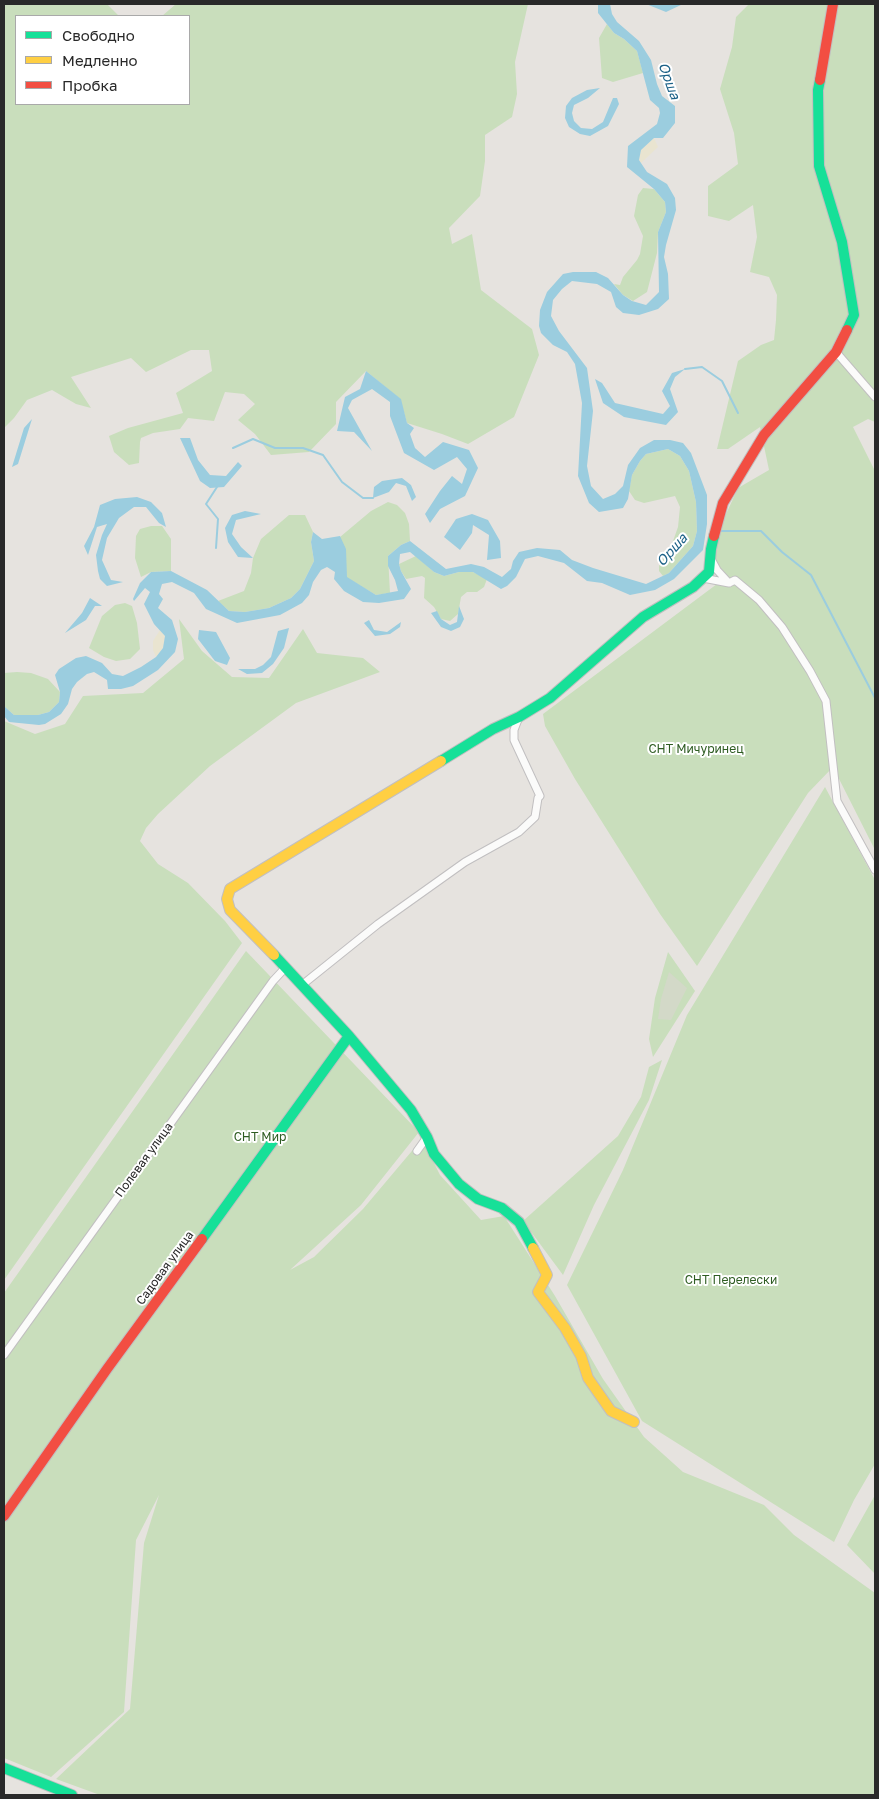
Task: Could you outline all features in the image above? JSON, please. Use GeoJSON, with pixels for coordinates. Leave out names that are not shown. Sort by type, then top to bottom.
{"type":"FeatureCollection","features":[{"type":"Feature","properties":{"kind":"street"},"geometry":{"type":"LineString","coordinates":[[634,1422],[611,1411],[598,1394],[588,1378],[581,1356],[565,1328],[538,1292],[547,1274],[519,1222],[502,1208],[478,1199],[460,1184],[434,1154],[427,1137],[410,1110],[349,1036],[286,967],[230,910],[227,899],[230,889],[493,729],[519,718],[550,698],[643,618],[693,587],[709,572],[711,549],[723,503],[738,476],[745,468],[764,435],[836,352],[854,315],[842,242],[819,166],[818,90],[833,4]]}},
{"type":"Feature","properties":{"kind":"street"},"geometry":{"type":"LineString","coordinates":[[836,352],[875,397]]}},
{"type":"Feature","properties":{"kind":"street"},"geometry":{"type":"LineString","coordinates":[[711,560],[729,583]]}},
{"type":"Feature","properties":{"kind":"street"},"geometry":{"type":"LineString","coordinates":[[703,578],[729,583],[736,580],[759,600],[782,627],[814,679],[826,701],[837,801],[875,870]]}},
{"type":"Feature","properties":{"kind":"street"},"geometry":{"type":"LineString","coordinates":[[302,984],[378,924],[465,862],[519,832],[535,817],[540,796],[514,740],[514,730],[519,718]]}},
{"type":"Feature","properties":{"kind":"street","name":"Полевая улица"},"geometry":{"type":"LineString","coordinates":[[4,1355],[267,989],[286,967]]}},
{"type":"Feature","properties":{"kind":"street","name":"Садовая улица"},"geometry":{"type":"LineString","coordinates":[[4,1516],[106,1369],[349,1036]]}},
{"type":"Feature","properties":{"kind":"street"},"geometry":{"type":"LineString","coordinates":[[417,1151],[427,1137]]}},
{"type":"Feature","properties":{"kind":"street"},"geometry":{"type":"LineString","coordinates":[[4,1768],[72,1795]]}},
{"type":"Feature","properties":{"kind":"green space"},"geometry":{"type":"Polygon","coordinates":[[[4,4],[107,4],[118,15],[15,15],[15,105],[190,105],[190,15],[163,15],[176,4],[528,4],[515,62],[517,94],[512,117],[485,135],[485,161],[480,196],[449,228],[452,244],[472,234],[481,290],[532,329],[539,355],[514,417],[468,444],[407,423],[400,399],[366,371],[336,402],[336,424],[309,452],[271,455],[255,434],[238,420],[255,404],[244,394],[225,392],[214,421],[188,418],[180,429],[153,433],[141,438],[139,463],[129,465],[114,452],[109,436],[128,428],[183,413],[176,393],[212,371],[209,350],[191,350],[146,372],[131,358],[71,377],[91,408],[76,404],[52,390],[27,400],[4,428],[4,4]]]}},
{"type":"Feature","properties":{"kind":"green space","name":"СНТ Мичуринец"},"geometry":{"type":"Polygon","coordinates":[[[749,4],[875,4],[875,422],[868,419],[853,427],[875,471],[875,850],[833,767],[808,793],[697,966],[660,914],[575,779],[545,726],[543,714],[721,581],[710,549],[738,488],[769,470],[760,427],[728,449],[717,449],[738,361],[761,345],[774,340],[776,320],[777,295],[769,277],[750,272],[757,237],[753,205],[729,221],[708,216],[708,186],[738,164],[734,133],[720,89],[732,47],[736,17],[749,4]]]}},
{"type":"Feature","properties":{"kind":"green space"},"geometry":{"type":"Polygon","coordinates":[[[607,24],[614,33],[637,51],[643,73],[613,82],[602,78],[599,38],[607,24]]]}},
{"type":"Feature","properties":{"kind":"green space"},"geometry":{"type":"Polygon","coordinates":[[[643,188],[654,189],[665,202],[666,212],[658,232],[657,253],[647,292],[633,301],[623,295],[614,284],[620,285],[623,277],[640,254],[643,236],[634,216],[638,195],[643,188]]]}},
{"type":"Feature","properties":{"kind":"green space"},"geometry":{"type":"Polygon","coordinates":[[[668,449],[680,456],[689,471],[696,502],[697,531],[693,546],[669,573],[663,576],[659,571],[659,566],[672,544],[678,527],[680,507],[675,496],[644,503],[635,500],[629,491],[632,475],[646,454],[668,449]]]}},
{"type":"Feature","properties":{"kind":"green space"},"geometry":{"type":"Polygon","coordinates":[[[388,502],[397,505],[405,513],[409,524],[410,541],[401,545],[388,556],[390,593],[376,595],[347,578],[340,537],[371,511],[388,502]]]}},
{"type":"Feature","properties":{"kind":"green space"},"geometry":{"type":"Polygon","coordinates":[[[289,515],[305,515],[313,532],[311,542],[314,561],[300,589],[291,598],[269,608],[245,612],[229,611],[218,601],[244,591],[251,573],[253,558],[261,539],[289,515]]]}},
{"type":"Feature","properties":{"kind":"green space"},"geometry":{"type":"Polygon","coordinates":[[[162,526],[171,539],[171,571],[151,572],[141,577],[135,558],[136,536],[140,529],[162,526]]]}},
{"type":"Feature","properties":{"kind":"green space"},"geometry":{"type":"Polygon","coordinates":[[[416,556],[434,572],[444,576],[459,572],[473,572],[487,579],[484,587],[477,592],[467,592],[461,597],[458,614],[450,621],[441,619],[434,607],[424,598],[425,578],[422,576],[406,579],[401,571],[399,564],[416,556]]]}},
{"type":"Feature","properties":{"kind":"green space"},"geometry":{"type":"Polygon","coordinates":[[[125,603],[132,606],[137,623],[140,649],[130,659],[116,661],[104,657],[89,648],[102,616],[115,605],[125,603]]]}},
{"type":"Feature","properties":{"kind":"green space"},"geometry":{"type":"Polygon","coordinates":[[[179,619],[202,651],[232,677],[269,678],[303,629],[317,653],[363,658],[380,672],[296,703],[210,766],[158,814],[146,828],[140,841],[158,864],[188,883],[225,921],[242,943],[4,1280],[4,721],[35,734],[65,724],[83,696],[143,693],[184,659],[179,619]]]}},
{"type":"Feature","properties":{"kind":"green space"},"geometry":{"type":"Polygon","coordinates":[[[4,673],[31,673],[48,679],[60,692],[59,702],[49,712],[38,715],[14,715],[4,706],[4,673]]]}},
{"type":"Feature","properties":{"kind":"green space","name":"СНТ Перелески"},"geometry":{"type":"Polygon","coordinates":[[[825,787],[875,880],[875,1464],[854,1500],[834,1542],[642,1421],[567,1285],[623,1170],[687,1015],[825,787]]]}},
{"type":"Feature","properties":{"kind":"green space","name":"СНТ Мир"},"geometry":{"type":"Polygon","coordinates":[[[246,951],[419,1132],[361,1205],[290,1270],[314,1257],[363,1209],[422,1139],[440,1175],[481,1220],[504,1216],[555,1296],[603,1379],[644,1437],[683,1472],[764,1505],[794,1535],[875,1593],[875,1795],[100,1795],[56,1779],[130,1709],[144,1543],[159,1495],[136,1540],[124,1712],[51,1777],[4,1758],[4,1293],[246,951]]]}},
{"type":"Feature","properties":{"kind":"green space"},"geometry":{"type":"Polygon","coordinates":[[[668,952],[695,991],[653,1057],[649,1039],[655,998],[668,952]]]}},
{"type":"Feature","properties":{"kind":"green space"},"geometry":{"type":"Polygon","coordinates":[[[669,972],[687,988],[671,1020],[658,1019],[661,999],[669,972]]]}},
{"type":"Feature","properties":{"kind":"green space"},"geometry":{"type":"Polygon","coordinates":[[[662,1060],[649,1100],[594,1205],[563,1275],[523,1221],[618,1136],[641,1097],[649,1067],[662,1060]]]}},
{"type":"Feature","properties":{"kind":"green space"},"geometry":{"type":"Polygon","coordinates":[[[875,1495],[875,1574],[847,1545],[875,1495]]]}},
{"type":"Feature","properties":{"kind":"sand"},"geometry":{"type":"Polygon","coordinates":[[[654,138],[658,147],[641,163],[639,160],[641,150],[654,138]]]}},
{"type":"Feature","properties":{"kind":"sand"},"geometry":{"type":"Polygon","coordinates":[[[160,630],[165,636],[163,648],[156,657],[153,650],[153,641],[160,630]]]}},
{"type":"Feature","properties":{"kind":"water"},"geometry":{"type":"Polygon","coordinates":[[[598,4],[610,4],[612,14],[617,22],[639,41],[651,60],[662,96],[675,106],[675,123],[663,138],[654,138],[641,150],[639,160],[647,172],[667,184],[675,198],[676,210],[664,257],[668,274],[669,299],[658,309],[639,315],[623,313],[616,307],[611,292],[597,284],[572,281],[553,300],[551,316],[559,331],[587,368],[593,411],[587,466],[591,486],[603,499],[615,494],[623,486],[628,465],[640,448],[654,440],[670,440],[683,443],[691,453],[707,495],[707,524],[703,550],[674,579],[655,590],[630,595],[602,583],[587,581],[564,563],[538,556],[525,559],[516,577],[501,589],[473,572],[459,572],[444,576],[434,572],[410,552],[400,554],[399,564],[401,571],[411,589],[404,599],[379,603],[363,602],[344,591],[334,579],[335,572],[327,567],[321,570],[313,582],[309,595],[302,603],[280,615],[237,623],[206,609],[194,593],[172,582],[162,584],[159,594],[163,599],[158,608],[172,620],[178,639],[175,652],[158,670],[133,686],[121,689],[108,689],[107,680],[94,672],[87,674],[72,689],[68,704],[61,714],[45,724],[9,722],[4,716],[4,706],[14,715],[38,715],[49,712],[59,702],[60,692],[55,675],[59,669],[76,658],[86,656],[102,663],[112,674],[123,676],[156,657],[163,648],[165,636],[154,624],[144,604],[150,592],[145,588],[134,601],[133,599],[140,583],[151,572],[171,571],[207,590],[229,611],[245,612],[269,608],[291,598],[300,589],[314,561],[311,542],[313,532],[322,539],[340,536],[346,549],[347,577],[376,595],[398,591],[388,566],[388,556],[401,545],[410,541],[446,569],[471,564],[484,567],[502,577],[511,569],[513,561],[519,552],[537,548],[560,550],[572,560],[646,584],[669,573],[693,546],[697,531],[696,502],[689,471],[680,456],[668,449],[646,454],[640,461],[632,475],[628,499],[623,508],[599,512],[589,503],[578,476],[582,403],[575,364],[567,352],[553,345],[541,333],[539,326],[540,310],[547,292],[563,274],[596,272],[608,278],[623,295],[632,301],[646,305],[659,292],[658,232],[666,212],[665,202],[654,189],[627,167],[628,146],[657,124],[660,113],[659,108],[650,100],[637,51],[614,33],[598,13],[598,4]]]}},
{"type":"Feature","properties":{"kind":"water"},"geometry":{"type":"Polygon","coordinates":[[[646,4],[683,4],[666,12],[646,4]]]}},
{"type":"Feature","properties":{"kind":"water"},"geometry":{"type":"Polygon","coordinates":[[[600,88],[588,98],[574,105],[572,113],[574,121],[581,128],[592,129],[603,122],[613,98],[617,98],[619,104],[608,126],[590,136],[580,134],[569,127],[565,118],[566,106],[572,98],[587,90],[600,88]]]}},
{"type":"Feature","properties":{"kind":"water"},"geometry":{"type":"Polygon","coordinates":[[[685,369],[675,377],[670,389],[678,412],[666,425],[624,417],[603,403],[595,379],[602,383],[615,403],[663,414],[670,406],[662,391],[672,373],[685,369]]]}},
{"type":"Feature","properties":{"kind":"water"},"geometry":{"type":"Polygon","coordinates":[[[366,371],[401,399],[407,423],[414,428],[410,434],[415,448],[425,457],[443,442],[469,450],[478,468],[465,496],[440,509],[430,523],[425,514],[440,491],[452,476],[462,484],[467,469],[457,457],[434,470],[404,453],[390,416],[390,402],[372,389],[352,400],[348,408],[372,451],[354,432],[337,431],[345,397],[360,389],[366,371]]]}},
{"type":"Feature","properties":{"kind":"water"},"geometry":{"type":"Polygon","coordinates":[[[32,419],[18,464],[12,467],[24,428],[32,419]]]}},
{"type":"Feature","properties":{"kind":"water"},"geometry":{"type":"Polygon","coordinates":[[[180,438],[190,438],[198,460],[210,475],[226,476],[238,462],[242,466],[224,487],[210,488],[200,481],[180,438]]]}},
{"type":"Feature","properties":{"kind":"water"},"geometry":{"type":"Polygon","coordinates":[[[402,478],[411,485],[416,497],[412,501],[406,486],[396,483],[389,492],[373,498],[374,487],[382,481],[402,478]]]}},
{"type":"Feature","properties":{"kind":"water"},"geometry":{"type":"Polygon","coordinates":[[[137,497],[151,502],[162,513],[166,527],[159,523],[146,507],[134,507],[119,518],[107,538],[102,560],[111,580],[123,582],[107,586],[100,579],[96,555],[107,524],[97,527],[88,555],[84,546],[94,527],[100,505],[115,499],[137,497]]]}},
{"type":"Feature","properties":{"kind":"water"},"geometry":{"type":"Polygon","coordinates":[[[245,511],[261,514],[236,520],[232,534],[241,547],[253,558],[238,557],[228,542],[225,528],[232,515],[245,511]]]}},
{"type":"Feature","properties":{"kind":"water"},"geometry":{"type":"Polygon","coordinates":[[[472,514],[488,520],[500,541],[501,558],[487,560],[489,535],[473,525],[472,533],[460,550],[444,537],[456,519],[472,514]]]}},
{"type":"Feature","properties":{"kind":"water"},"geometry":{"type":"Polygon","coordinates":[[[90,598],[102,606],[95,606],[86,620],[65,633],[82,613],[90,598]]]}},
{"type":"Feature","properties":{"kind":"water"},"geometry":{"type":"Polygon","coordinates":[[[459,606],[464,619],[460,627],[451,631],[441,627],[431,613],[437,611],[441,619],[450,625],[457,622],[459,606]]]}},
{"type":"Feature","properties":{"kind":"water"},"geometry":{"type":"Polygon","coordinates":[[[369,620],[374,630],[387,632],[401,622],[400,627],[390,634],[375,636],[364,623],[369,620]]]}},
{"type":"Feature","properties":{"kind":"water"},"geometry":{"type":"Polygon","coordinates":[[[289,628],[284,648],[273,664],[262,673],[247,674],[238,669],[255,669],[263,665],[271,657],[278,631],[289,628]]]}},
{"type":"Feature","properties":{"kind":"water"},"geometry":{"type":"Polygon","coordinates":[[[199,630],[216,632],[230,658],[227,665],[215,661],[198,639],[199,630]]]}},
{"type":"Feature","properties":{"kind":"waterway"},"geometry":{"type":"LineString","coordinates":[[685,369],[702,367],[722,381],[738,413]]}},
{"type":"Feature","properties":{"kind":"waterway"},"geometry":{"type":"LineString","coordinates":[[233,448],[253,439],[275,448],[303,448],[323,455],[342,482],[363,498],[373,498]]}},
{"type":"Feature","properties":{"kind":"waterway"},"geometry":{"type":"LineString","coordinates":[[216,548],[218,519],[206,504],[217,487]]}},
{"type":"Feature","properties":{"kind":"waterway"},"geometry":{"type":"LineString","coordinates":[[719,531],[761,531],[782,552],[811,575],[875,698]]}},
{"type":"Feature","properties":{"kind":"traffic: fast"},"geometry":{"type":"LineString","coordinates":[[820,80],[818,90],[819,166],[842,242],[854,315],[847,330]]}},
{"type":"Feature","properties":{"kind":"traffic: fast"},"geometry":{"type":"LineString","coordinates":[[441,761],[493,729],[519,717],[550,698],[643,617],[693,587],[709,572],[714,536]]}},
{"type":"Feature","properties":{"kind":"traffic: fast"},"geometry":{"type":"LineString","coordinates":[[274,955],[349,1036],[411,1110],[427,1137],[434,1154],[459,1184],[478,1199],[502,1208],[519,1222],[533,1248]]}},
{"type":"Feature","properties":{"kind":"traffic: fast"},"geometry":{"type":"LineString","coordinates":[[202,1239],[349,1036]]}},
{"type":"Feature","properties":{"kind":"traffic: fast"},"geometry":{"type":"LineString","coordinates":[[4,1768],[72,1795]]}},
{"type":"Feature","properties":{"kind":"traffic: slow"},"geometry":{"type":"LineString","coordinates":[[274,955],[230,910],[227,899],[230,889],[441,761]]}},
{"type":"Feature","properties":{"kind":"traffic: slow"},"geometry":{"type":"LineString","coordinates":[[533,1248],[547,1275],[538,1292],[565,1328],[581,1356],[588,1378],[611,1411],[634,1422]]}},
{"type":"Feature","properties":{"kind":"traffic: jam"},"geometry":{"type":"LineString","coordinates":[[820,80],[833,4]]}},
{"type":"Feature","properties":{"kind":"traffic: jam"},"geometry":{"type":"LineString","coordinates":[[714,536],[723,503],[764,435],[836,352],[847,330]]}},
{"type":"Feature","properties":{"kind":"traffic: jam"},"geometry":{"type":"LineString","coordinates":[[4,1516],[107,1369],[202,1239]]}},
{"type":"Feature","properties":{"kind":"water label","name":"Орша"},"geometry":{"type":"Point","coordinates":[669,81]}},
{"type":"Feature","properties":{"kind":"water label","name":"Орша"},"geometry":{"type":"Point","coordinates":[672,550]}}]}
